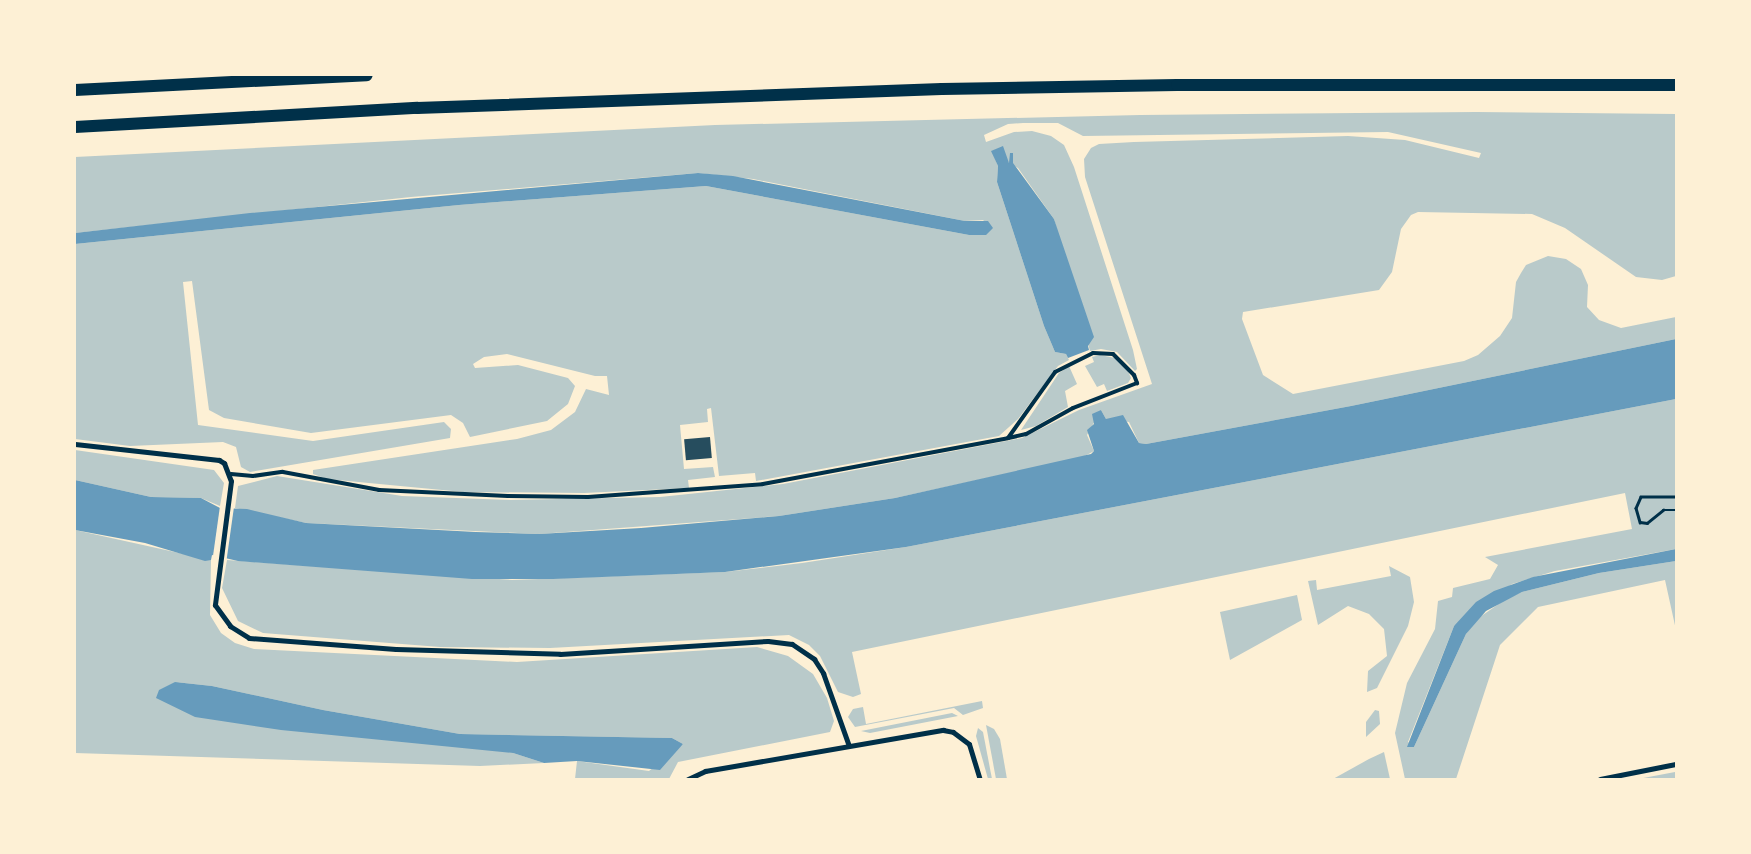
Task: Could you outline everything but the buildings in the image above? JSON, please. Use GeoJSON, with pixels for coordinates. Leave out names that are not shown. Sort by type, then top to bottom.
{"type":"FeatureCollection","features":[{"type":"Feature","properties":{"kind":"highway"},"geometry":{"type":"LineString","coordinates":[[75,90],[367,75]]}},
{"type":"Feature","properties":{"kind":"highway"},"geometry":{"type":"LineString","coordinates":[[75,127],[417,108],[932,90],[1197,84],[1676,85]]}},
{"type":"Feature","properties":{"kind":"street"},"geometry":{"type":"LineString","coordinates":[[75,444],[219,460],[231,474],[215,591],[218,613],[238,632],[263,641],[396,649],[560,654],[768,641],[792,644],[814,659],[823,673],[849,746]]}},
{"type":"Feature","properties":{"kind":"street"},"geometry":{"type":"LineString","coordinates":[[688,779],[705,771],[924,731],[953,732],[969,744],[980,779]]}},
{"type":"Feature","properties":{"kind":"street"},"geometry":{"type":"LineString","coordinates":[[1600,779],[1676,764]]}},
{"type":"Feature","properties":{"kind":"lane"},"geometry":{"type":"LineString","coordinates":[[231,474],[253,476],[283,472],[397,492],[588,496],[763,484],[1008,438],[1026,434],[1073,408],[1137,383],[1134,375],[1113,354],[1099,352],[1068,363],[1055,372],[1008,438]]}},
{"type":"Feature","properties":{"kind":"path"},"geometry":{"type":"LineString","coordinates":[[1676,497],[1641,497],[1636,508],[1640,522],[1647,523],[1663,510],[1676,510]]}},
{"type":"Feature","properties":{"kind":"shaded area"},"geometry":{"type":"Polygon","coordinates":[[[1476,112],[1676,114],[1676,276],[1662,280],[1636,277],[1565,228],[1532,214],[1418,212],[1411,215],[1401,229],[1392,272],[1379,290],[1243,312],[1242,319],[1263,375],[1293,394],[1464,361],[1478,355],[1500,336],[1512,318],[1516,282],[1521,273],[1526,265],[1548,256],[1566,259],[1581,269],[1588,285],[1587,307],[1599,320],[1621,328],[1676,317],[1676,339],[1351,406],[1146,444],[1139,443],[1129,422],[1106,419],[1101,410],[1087,435],[1094,451],[1083,457],[895,498],[779,516],[539,534],[306,523],[235,508],[238,486],[277,476],[402,496],[510,500],[660,497],[783,484],[1022,438],[1079,410],[1152,384],[1085,177],[1084,159],[1091,148],[1099,144],[1134,142],[1348,136],[1405,140],[1479,158],[1481,153],[1388,132],[1083,136],[1058,123],[1023,123],[1008,124],[984,135],[986,142],[1014,132],[1032,131],[1051,136],[1064,145],[1074,167],[1133,350],[1137,369],[1135,371],[1117,352],[1101,349],[1090,351],[1054,219],[1018,168],[1009,163],[998,149],[992,151],[998,166],[997,182],[1044,326],[1055,352],[1066,354],[1069,360],[1058,366],[1018,419],[999,436],[756,481],[755,473],[719,476],[711,408],[707,409],[708,422],[680,425],[684,469],[713,467],[715,477],[688,480],[689,488],[584,493],[463,492],[327,479],[313,474],[313,470],[517,439],[551,430],[575,412],[586,389],[609,395],[607,376],[595,376],[507,354],[484,357],[473,364],[475,368],[518,365],[568,378],[575,386],[568,404],[547,421],[470,437],[463,423],[451,415],[311,433],[224,418],[209,410],[192,281],[183,282],[198,425],[313,441],[444,422],[451,429],[450,438],[250,472],[241,467],[236,447],[223,442],[130,446],[75,439],[75,244],[459,205],[706,186],[969,235],[984,220],[965,221],[753,179],[698,173],[411,197],[75,233],[75,157],[715,125],[1140,115],[1476,112]]]}},
{"type":"Feature","properties":{"kind":"shaded area"},"geometry":{"type":"Polygon","coordinates":[[[1100,355],[1115,358],[1127,369],[1131,378],[1128,383],[1107,391],[1104,384],[1097,387],[1085,366],[1094,362],[1092,357],[1100,355]]]}},
{"type":"Feature","properties":{"kind":"shaded area"},"geometry":{"type":"Polygon","coordinates":[[[1069,366],[1077,384],[1065,391],[1068,407],[1036,426],[1021,430],[1059,373],[1069,366]]]}},
{"type":"Feature","properties":{"kind":"shaded area"},"geometry":{"type":"Polygon","coordinates":[[[1676,399],[1676,549],[1555,571],[1512,584],[1454,626],[1408,742],[1414,747],[1466,634],[1477,619],[1503,601],[1522,592],[1599,573],[1676,561],[1676,630],[1665,580],[1538,607],[1500,645],[1456,779],[1405,779],[1395,733],[1407,683],[1435,629],[1438,601],[1452,597],[1453,588],[1490,579],[1498,565],[1485,557],[1632,529],[1625,493],[852,652],[861,694],[853,697],[838,692],[820,656],[809,645],[789,635],[550,648],[440,647],[263,633],[238,621],[222,588],[227,560],[512,580],[725,572],[802,563],[906,547],[1676,399]]]}},
{"type":"Feature","properties":{"kind":"shaded area"},"geometry":{"type":"Polygon","coordinates":[[[75,450],[214,470],[224,483],[220,506],[201,498],[151,497],[75,480],[75,450]]]}},
{"type":"Feature","properties":{"kind":"shaded area"},"geometry":{"type":"Polygon","coordinates":[[[75,530],[211,560],[210,615],[221,633],[235,643],[254,649],[517,662],[757,647],[788,656],[813,674],[827,698],[834,721],[830,732],[678,762],[669,779],[575,779],[577,761],[649,771],[683,744],[672,738],[460,734],[323,710],[212,686],[175,682],[513,753],[544,763],[480,766],[75,753],[75,530]]]}},
{"type":"Feature","properties":{"kind":"shaded area"},"geometry":{"type":"Polygon","coordinates":[[[1389,566],[1410,577],[1414,602],[1408,626],[1377,688],[1367,692],[1368,671],[1387,656],[1384,629],[1369,614],[1348,606],[1318,625],[1308,581],[1316,580],[1317,590],[1391,576],[1389,566]]]}},
{"type":"Feature","properties":{"kind":"shaded area"},"geometry":{"type":"Polygon","coordinates":[[[1297,595],[1302,620],[1230,660],[1220,612],[1297,595]]]}},
{"type":"Feature","properties":{"kind":"shaded area"},"geometry":{"type":"Polygon","coordinates":[[[982,701],[983,708],[963,715],[954,708],[855,727],[848,717],[853,709],[863,707],[866,724],[982,701]]]}},
{"type":"Feature","properties":{"kind":"shaded area"},"geometry":{"type":"Polygon","coordinates":[[[1375,710],[1379,711],[1380,724],[1366,737],[1366,722],[1375,710]]]}},
{"type":"Feature","properties":{"kind":"shaded area"},"geometry":{"type":"Polygon","coordinates":[[[952,713],[958,716],[870,733],[861,731],[952,713]]]}},
{"type":"Feature","properties":{"kind":"shaded area"},"geometry":{"type":"Polygon","coordinates":[[[986,725],[994,729],[1000,739],[1007,779],[996,779],[986,725]]]}},
{"type":"Feature","properties":{"kind":"shaded area"},"geometry":{"type":"Polygon","coordinates":[[[978,728],[983,732],[992,779],[988,779],[976,736],[978,728]]]}},
{"type":"Feature","properties":{"kind":"shaded area"},"geometry":{"type":"Polygon","coordinates":[[[1384,752],[1390,779],[1333,779],[1369,759],[1384,752]]]}},
{"type":"Feature","properties":{"kind":"shaded area"},"geometry":{"type":"Polygon","coordinates":[[[1675,772],[1676,779],[1638,779],[1675,772]]]}},
{"type":"Feature","properties":{"kind":"water"},"geometry":{"type":"Polygon","coordinates":[[[1003,146],[1009,163],[1010,153],[1013,153],[1013,163],[1054,219],[1094,337],[1088,346],[1089,350],[1068,358],[1066,354],[1055,352],[1044,326],[997,182],[998,166],[991,151],[1003,146]]]}},
{"type":"Feature","properties":{"kind":"water"},"geometry":{"type":"Polygon","coordinates":[[[698,173],[733,176],[965,221],[988,221],[993,228],[986,235],[969,235],[706,186],[459,205],[75,244],[75,233],[250,213],[698,173]]]}},
{"type":"Feature","properties":{"kind":"water"},"geometry":{"type":"Polygon","coordinates":[[[1676,339],[1676,399],[906,547],[725,572],[553,579],[472,579],[238,561],[212,555],[211,560],[205,561],[145,543],[75,530],[75,480],[151,497],[201,498],[220,508],[247,509],[306,523],[476,532],[539,534],[641,528],[779,516],[895,498],[1091,454],[1094,451],[1087,430],[1094,424],[1092,414],[1101,410],[1106,419],[1123,415],[1139,443],[1146,444],[1351,406],[1676,339]]]}},
{"type":"Feature","properties":{"kind":"water"},"geometry":{"type":"Polygon","coordinates":[[[1676,549],[1676,561],[1599,573],[1522,592],[1486,611],[1466,634],[1414,747],[1407,747],[1454,626],[1476,602],[1494,591],[1533,577],[1676,549]]]}},
{"type":"Feature","properties":{"kind":"water"},"geometry":{"type":"Polygon","coordinates":[[[175,682],[212,686],[323,710],[460,734],[672,738],[683,744],[660,770],[577,761],[544,763],[513,753],[281,730],[195,717],[156,698],[159,690],[175,682]]]}},
{"type":"Feature","properties":{"kind":"pier"},"geometry":{"type":"Polygon","coordinates":[[[220,506],[234,508],[226,561],[212,559],[220,506]]]}}]}
